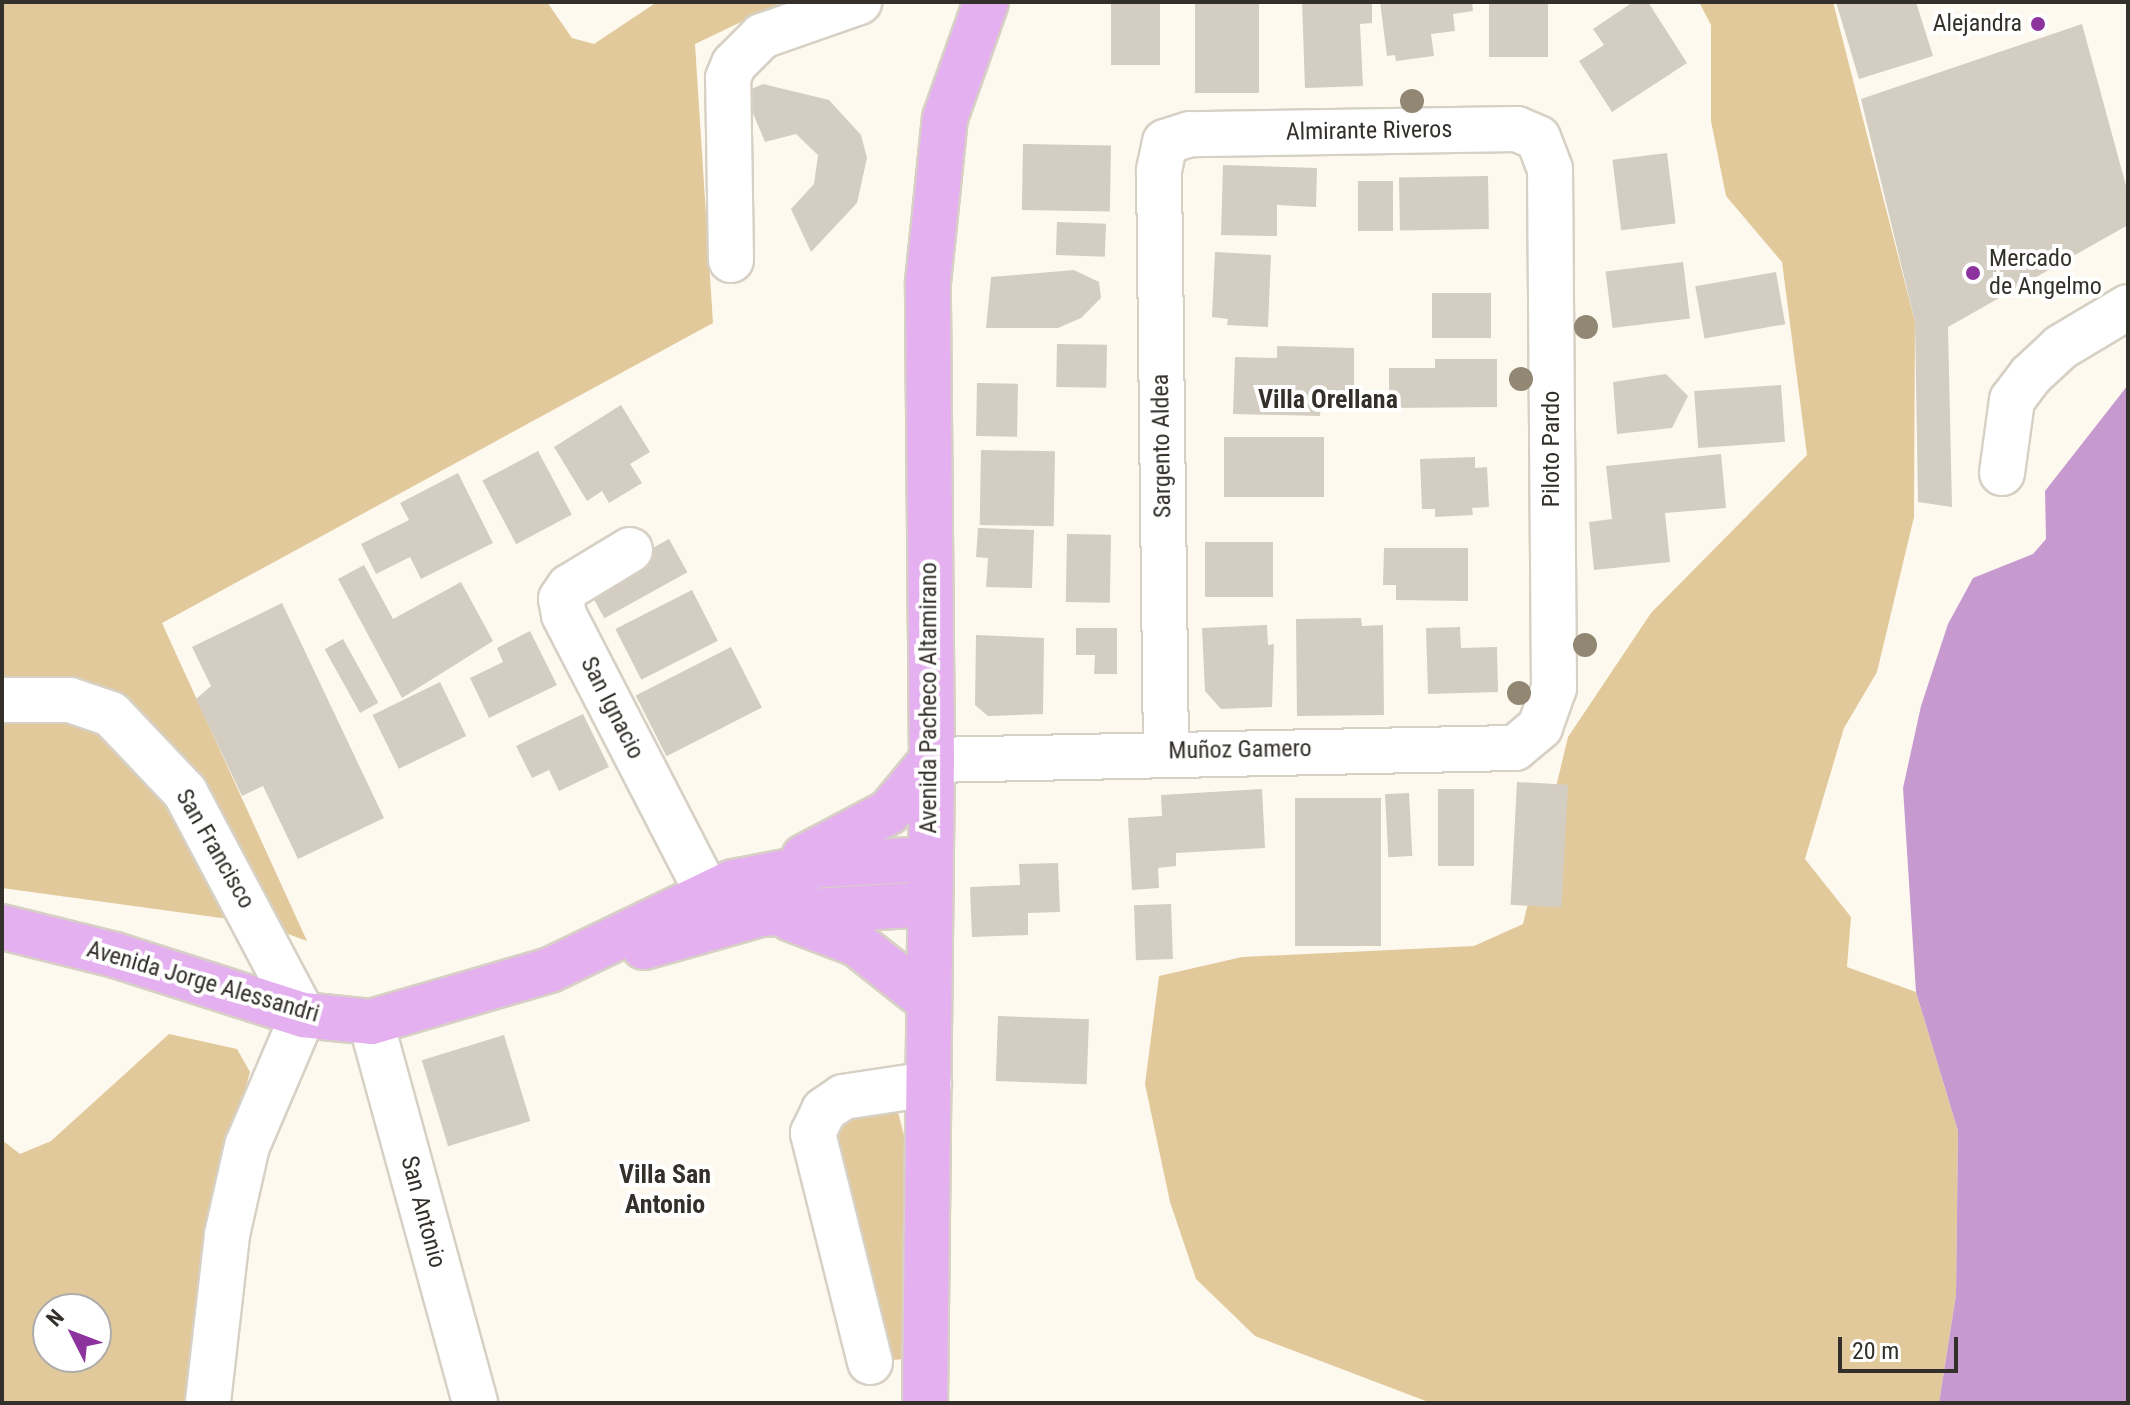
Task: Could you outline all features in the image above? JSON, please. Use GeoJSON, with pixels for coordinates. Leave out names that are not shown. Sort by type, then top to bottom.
{"type":"FeatureCollection","features":[{"type":"Feature","properties":{"kind":"main road","name":"Avenida Pacheco Altamirano"},"geometry":{"type":"LineString","coordinates":[[925,1403],[932,760],[928,282],[945,118],[986,2]]}},
{"type":"Feature","properties":{"kind":"main road"},"geometry":{"type":"LineString","coordinates":[[929,1001],[857,944],[800,920],[764,894],[873,824],[904,798],[932,760]]}},
{"type":"Feature","properties":{"kind":"main road","name":"Avenida Jorge Alessandri"},"geometry":{"type":"LineString","coordinates":[[2,927],[115,955],[303,1015],[371,1022],[588,955],[645,947],[764,894],[929,859]]}},
{"type":"Feature","properties":{"kind":"main road","name":"Avenida Jorge Alessandri"},"geometry":{"type":"LineString","coordinates":[[588,955],[707,892],[929,904]]}},
{"type":"Feature","properties":{"kind":"street"},"geometry":{"type":"LineString","coordinates":[[731,260],[728,78],[734,64],[762,36],[859,2]]}},
{"type":"Feature","properties":{"kind":"street","name":"Almirante Riveros"},"geometry":{"type":"LineString","coordinates":[[1165,142],[1190,134],[1517,129],[1538,138],[1550,169]]}},
{"type":"Feature","properties":{"kind":"street","name":"Sargento Aldea"},"geometry":{"type":"LineString","coordinates":[[1165,142],[1159,171],[1166,751]]}},
{"type":"Feature","properties":{"kind":"street","name":"Piloto Pardo"},"geometry":{"type":"LineString","coordinates":[[1540,727],[1554,688],[1550,169]]}},
{"type":"Feature","properties":{"kind":"street"},"geometry":{"type":"LineString","coordinates":[[2002,473],[2012,400],[2031,375],[2061,347],[2128,307]]}},
{"type":"Feature","properties":{"kind":"street","name":"San Ignacio"},"geometry":{"type":"LineString","coordinates":[[630,550],[569,587],[561,599],[564,615],[707,892]]}},
{"type":"Feature","properties":{"kind":"street","name":"San Francisco"},"geometry":{"type":"LineString","coordinates":[[2,700],[70,700],[111,714],[185,792],[259,923],[303,1015]]}},
{"type":"Feature","properties":{"kind":"street","name":"Muñoz Gamero"},"geometry":{"type":"LineString","coordinates":[[932,760],[1166,751],[1515,748],[1540,727]]}},
{"type":"Feature","properties":{"kind":"street"},"geometry":{"type":"LineString","coordinates":[[208,1403],[227,1235],[247,1146],[303,1015]]}},
{"type":"Feature","properties":{"kind":"street","name":"San Antonio"},"geometry":{"type":"LineString","coordinates":[[371,1022],[475,1403]]}},
{"type":"Feature","properties":{"kind":"street"},"geometry":{"type":"LineString","coordinates":[[870,1362],[813,1133],[824,1110],[843,1097],[929,1084]]}},
{"type":"Feature","properties":{"kind":"shaded area"},"geometry":{"type":"Polygon","coordinates":[[[2,2],[547,2],[572,38],[594,44],[657,2],[783,2],[695,44],[713,323],[162,623],[307,941],[258,923],[2,888],[2,2]]]}},
{"type":"Feature","properties":{"kind":"shaded area"},"geometry":{"type":"Polygon","coordinates":[[[1699,2],[1833,2],[1915,322],[1914,517],[1877,672],[1844,728],[1805,859],[1851,917],[1847,967],[1916,992],[1958,1131],[1956,1295],[1939,1403],[1431,1403],[1255,1336],[1196,1279],[1170,1202],[1145,1084],[1159,976],[1242,957],[1474,946],[1523,924],[1568,737],[1651,613],[1807,455],[1782,262],[1726,196],[1711,121],[1711,25],[1699,2]]]}},
{"type":"Feature","properties":{"kind":"shaded area"},"geometry":{"type":"Polygon","coordinates":[[[2128,385],[2128,1403],[1939,1403],[1956,1295],[1958,1131],[1916,992],[1903,788],[1921,706],[1948,624],[1973,578],[2033,554],[2046,539],[2045,491],[2128,385]]]}},
{"type":"Feature","properties":{"kind":"shaded area"},"geometry":{"type":"Polygon","coordinates":[[[169,1034],[237,1049],[250,1072],[211,1219],[198,1369],[235,1403],[2,1403],[2,1140],[20,1154],[51,1141],[169,1034]]]}},
{"type":"Feature","properties":{"kind":"shaded area"},"geometry":{"type":"Polygon","coordinates":[[[896,1104],[906,1144],[905,1359],[892,1360],[882,1359],[826,1122],[896,1104]]]}},
{"type":"Feature","properties":{"kind":"building"},"geometry":{"type":"Polygon","coordinates":[[[1111,2],[1160,2],[1160,65],[1111,65],[1111,2]]]}},
{"type":"Feature","properties":{"kind":"building"},"geometry":{"type":"Polygon","coordinates":[[[1195,2],[1259,2],[1259,93],[1195,93],[1195,2]]]}},
{"type":"Feature","properties":{"kind":"building"},"geometry":{"type":"Polygon","coordinates":[[[1302,2],[1372,2],[1372,23],[1360,24],[1363,86],[1305,88],[1302,2]]]}},
{"type":"Feature","properties":{"kind":"building"},"geometry":{"type":"Polygon","coordinates":[[[1380,2],[1472,2],[1473,11],[1453,14],[1455,31],[1431,34],[1434,56],[1396,61],[1395,55],[1387,56],[1380,2]]]}},
{"type":"Feature","properties":{"kind":"building"},"geometry":{"type":"Polygon","coordinates":[[[1489,2],[1548,2],[1548,57],[1489,57],[1489,2]]]}},
{"type":"Feature","properties":{"kind":"building"},"geometry":{"type":"Polygon","coordinates":[[[1633,2],[1648,2],[1687,63],[1612,112],[1579,61],[1604,45],[1593,29],[1633,2]]]}},
{"type":"Feature","properties":{"kind":"building"},"geometry":{"type":"Polygon","coordinates":[[[1836,2],[1916,2],[1933,56],[1859,79],[1836,2]]]}},
{"type":"Feature","properties":{"kind":"building","name":"Mercado de Angelmo"},"geometry":{"type":"Polygon","coordinates":[[[2082,24],[2128,193],[2128,225],[1948,327],[1952,507],[1918,502],[1915,322],[1861,99],[2082,24]]]}},
{"type":"Feature","properties":{"kind":"building"},"geometry":{"type":"Polygon","coordinates":[[[763,84],[829,100],[861,135],[867,158],[857,203],[811,252],[791,209],[814,184],[818,155],[796,134],[765,142],[744,92],[763,84]]]}},
{"type":"Feature","properties":{"kind":"building"},"geometry":{"type":"Polygon","coordinates":[[[1023,144],[1111,146],[1110,212],[1022,210],[1023,144]]]}},
{"type":"Feature","properties":{"kind":"building"},"geometry":{"type":"Polygon","coordinates":[[[1667,153],[1676,223],[1621,230],[1612,160],[1667,153]]]}},
{"type":"Feature","properties":{"kind":"building"},"geometry":{"type":"Polygon","coordinates":[[[1223,165],[1317,168],[1316,207],[1277,205],[1277,236],[1221,235],[1223,165]]]}},
{"type":"Feature","properties":{"kind":"building"},"geometry":{"type":"Polygon","coordinates":[[[1488,176],[1489,229],[1400,231],[1399,178],[1488,176]]]}},
{"type":"Feature","properties":{"kind":"building"},"geometry":{"type":"Polygon","coordinates":[[[1358,181],[1393,181],[1393,231],[1358,231],[1358,181]]]}},
{"type":"Feature","properties":{"kind":"building"},"geometry":{"type":"Polygon","coordinates":[[[1057,222],[1106,224],[1105,257],[1056,255],[1057,222]]]}},
{"type":"Feature","properties":{"kind":"building"},"geometry":{"type":"Polygon","coordinates":[[[1215,252],[1271,255],[1268,327],[1227,325],[1228,319],[1212,317],[1215,252]]]}},
{"type":"Feature","properties":{"kind":"building"},"geometry":{"type":"Polygon","coordinates":[[[1683,262],[1690,319],[1613,328],[1606,272],[1683,262]]]}},
{"type":"Feature","properties":{"kind":"building"},"geometry":{"type":"Polygon","coordinates":[[[1074,270],[1099,282],[1101,298],[1081,318],[1058,328],[986,328],[991,277],[1074,270]]]}},
{"type":"Feature","properties":{"kind":"building"},"geometry":{"type":"Polygon","coordinates":[[[1776,272],[1785,324],[1704,338],[1695,286],[1776,272]]]}},
{"type":"Feature","properties":{"kind":"building"},"geometry":{"type":"Polygon","coordinates":[[[1432,293],[1491,293],[1491,338],[1432,338],[1432,293]]]}},
{"type":"Feature","properties":{"kind":"building"},"geometry":{"type":"Polygon","coordinates":[[[1057,344],[1107,345],[1106,388],[1056,387],[1057,344]]]}},
{"type":"Feature","properties":{"kind":"building"},"geometry":{"type":"Polygon","coordinates":[[[1277,346],[1354,348],[1354,406],[1321,406],[1320,416],[1233,414],[1235,357],[1277,358],[1277,346]]]}},
{"type":"Feature","properties":{"kind":"building"},"geometry":{"type":"Polygon","coordinates":[[[1435,359],[1497,359],[1497,407],[1389,408],[1389,368],[1435,368],[1435,359]]]}},
{"type":"Feature","properties":{"kind":"building"},"geometry":{"type":"Polygon","coordinates":[[[1666,374],[1688,396],[1672,428],[1617,434],[1613,382],[1666,374]]]}},
{"type":"Feature","properties":{"kind":"building"},"geometry":{"type":"Polygon","coordinates":[[[977,383],[1018,384],[1017,437],[976,436],[977,383]]]}},
{"type":"Feature","properties":{"kind":"building"},"geometry":{"type":"Polygon","coordinates":[[[1781,385],[1785,442],[1698,448],[1694,391],[1781,385]]]}},
{"type":"Feature","properties":{"kind":"building"},"geometry":{"type":"Polygon","coordinates":[[[621,405],[650,452],[630,464],[642,483],[609,503],[602,491],[587,501],[554,447],[621,405]]]}},
{"type":"Feature","properties":{"kind":"building"},"geometry":{"type":"Polygon","coordinates":[[[1224,437],[1324,437],[1324,497],[1224,497],[1224,437]]]}},
{"type":"Feature","properties":{"kind":"building"},"geometry":{"type":"Polygon","coordinates":[[[981,450],[1055,451],[1054,526],[980,525],[981,450]]]}},
{"type":"Feature","properties":{"kind":"building"},"geometry":{"type":"Polygon","coordinates":[[[538,451],[572,515],[516,544],[482,481],[538,451]]]}},
{"type":"Feature","properties":{"kind":"building"},"geometry":{"type":"Polygon","coordinates":[[[1721,454],[1726,508],[1665,513],[1670,562],[1594,570],[1589,522],[1612,519],[1606,466],[1721,454]]]}},
{"type":"Feature","properties":{"kind":"building"},"geometry":{"type":"Polygon","coordinates":[[[1475,457],[1475,468],[1487,467],[1489,507],[1472,508],[1473,515],[1435,517],[1435,509],[1422,509],[1420,459],[1475,457]]]}},
{"type":"Feature","properties":{"kind":"building"},"geometry":{"type":"Polygon","coordinates":[[[458,473],[493,543],[421,579],[410,557],[376,574],[361,544],[409,520],[400,503],[458,473]]]}},
{"type":"Feature","properties":{"kind":"building"},"geometry":{"type":"Polygon","coordinates":[[[978,528],[1034,530],[1032,588],[986,587],[988,558],[976,557],[978,528]]]}},
{"type":"Feature","properties":{"kind":"building"},"geometry":{"type":"Polygon","coordinates":[[[1067,534],[1111,535],[1110,603],[1066,602],[1067,534]]]}},
{"type":"Feature","properties":{"kind":"building"},"geometry":{"type":"Polygon","coordinates":[[[669,539],[687,572],[604,618],[586,585],[669,539]]]}},
{"type":"Feature","properties":{"kind":"building"},"geometry":{"type":"Polygon","coordinates":[[[1205,542],[1273,542],[1273,597],[1205,597],[1205,542]]]}},
{"type":"Feature","properties":{"kind":"building"},"geometry":{"type":"Polygon","coordinates":[[[1384,548],[1468,548],[1468,601],[1396,600],[1396,585],[1383,585],[1384,548]]]}},
{"type":"Feature","properties":{"kind":"building"},"geometry":{"type":"Polygon","coordinates":[[[364,565],[393,619],[461,582],[493,641],[402,698],[338,579],[364,565]]]}},
{"type":"Feature","properties":{"kind":"building"},"geometry":{"type":"Polygon","coordinates":[[[692,590],[718,641],[641,680],[615,629],[692,590]]]}},
{"type":"Feature","properties":{"kind":"building"},"geometry":{"type":"Polygon","coordinates":[[[282,603],[384,818],[298,859],[263,786],[242,796],[196,699],[211,686],[192,647],[282,603]]]}},
{"type":"Feature","properties":{"kind":"building"},"geometry":{"type":"Polygon","coordinates":[[[1361,618],[1362,626],[1383,625],[1384,715],[1297,716],[1296,619],[1361,618]]]}},
{"type":"Feature","properties":{"kind":"building"},"geometry":{"type":"Polygon","coordinates":[[[1267,625],[1268,645],[1274,644],[1272,707],[1221,709],[1205,691],[1202,628],[1267,625]]]}},
{"type":"Feature","properties":{"kind":"building"},"geometry":{"type":"Polygon","coordinates":[[[1460,627],[1461,648],[1497,647],[1498,692],[1428,694],[1426,628],[1460,627]]]}},
{"type":"Feature","properties":{"kind":"building"},"geometry":{"type":"Polygon","coordinates":[[[1076,628],[1117,628],[1117,674],[1094,674],[1095,655],[1076,655],[1076,628]]]}},
{"type":"Feature","properties":{"kind":"building"},"geometry":{"type":"Polygon","coordinates":[[[530,631],[557,685],[489,718],[470,678],[503,662],[497,648],[530,631]]]}},
{"type":"Feature","properties":{"kind":"building"},"geometry":{"type":"Polygon","coordinates":[[[976,635],[1044,638],[1043,714],[988,716],[975,705],[976,635]]]}},
{"type":"Feature","properties":{"kind":"building"},"geometry":{"type":"Polygon","coordinates":[[[343,639],[378,703],[360,713],[325,649],[343,639]]]}},
{"type":"Feature","properties":{"kind":"building"},"geometry":{"type":"Polygon","coordinates":[[[731,647],[762,708],[667,756],[636,696],[731,647]]]}},
{"type":"Feature","properties":{"kind":"building"},"geometry":{"type":"Polygon","coordinates":[[[440,682],[466,736],[399,769],[373,715],[440,682]]]}},
{"type":"Feature","properties":{"kind":"building"},"geometry":{"type":"Polygon","coordinates":[[[583,714],[609,767],[559,791],[549,770],[532,778],[516,746],[583,714]]]}},
{"type":"Feature","properties":{"kind":"building"},"geometry":{"type":"Polygon","coordinates":[[[1517,782],[1568,785],[1561,908],[1511,905],[1517,782]]]}},
{"type":"Feature","properties":{"kind":"building"},"geometry":{"type":"Polygon","coordinates":[[[1262,789],[1265,848],[1176,853],[1176,866],[1158,868],[1159,888],[1132,890],[1128,818],[1162,816],[1161,795],[1262,789]]]}},
{"type":"Feature","properties":{"kind":"building"},"geometry":{"type":"Polygon","coordinates":[[[1438,789],[1474,789],[1474,866],[1438,866],[1438,789]]]}},
{"type":"Feature","properties":{"kind":"building"},"geometry":{"type":"Polygon","coordinates":[[[1409,793],[1412,856],[1388,857],[1385,794],[1409,793]]]}},
{"type":"Feature","properties":{"kind":"building"},"geometry":{"type":"Polygon","coordinates":[[[1295,798],[1381,798],[1381,946],[1295,946],[1295,798]]]}},
{"type":"Feature","properties":{"kind":"building"},"geometry":{"type":"Polygon","coordinates":[[[1058,863],[1060,912],[1028,913],[1028,935],[972,937],[970,887],[1020,885],[1019,864],[1058,863]]]}},
{"type":"Feature","properties":{"kind":"building"},"geometry":{"type":"Polygon","coordinates":[[[1171,904],[1173,959],[1136,960],[1134,905],[1171,904]]]}},
{"type":"Feature","properties":{"kind":"building"},"geometry":{"type":"Polygon","coordinates":[[[998,1016],[1089,1019],[1087,1084],[996,1081],[998,1016]]]}},
{"type":"Feature","properties":{"kind":"building"},"geometry":{"type":"Polygon","coordinates":[[[504,1035],[530,1121],[448,1146],[422,1060],[504,1035]]]}},
{"type":"Feature","properties":{"kind":"place","name":"Alejandra"},"geometry":{"type":"Point","coordinates":[2038,24]}},
{"type":"Feature","properties":{"kind":"place","name":"Mercado de Angelmo"},"geometry":{"type":"Point","coordinates":[1973,273]}},
{"type":"Feature","properties":{"kind":"district","name":"Villa Orellana"},"geometry":{"type":"Point","coordinates":[1328,400]}},
{"type":"Feature","properties":{"kind":"district","name":"Villa San Antonio"},"geometry":{"type":"Point","coordinates":[665,1190]}}]}
